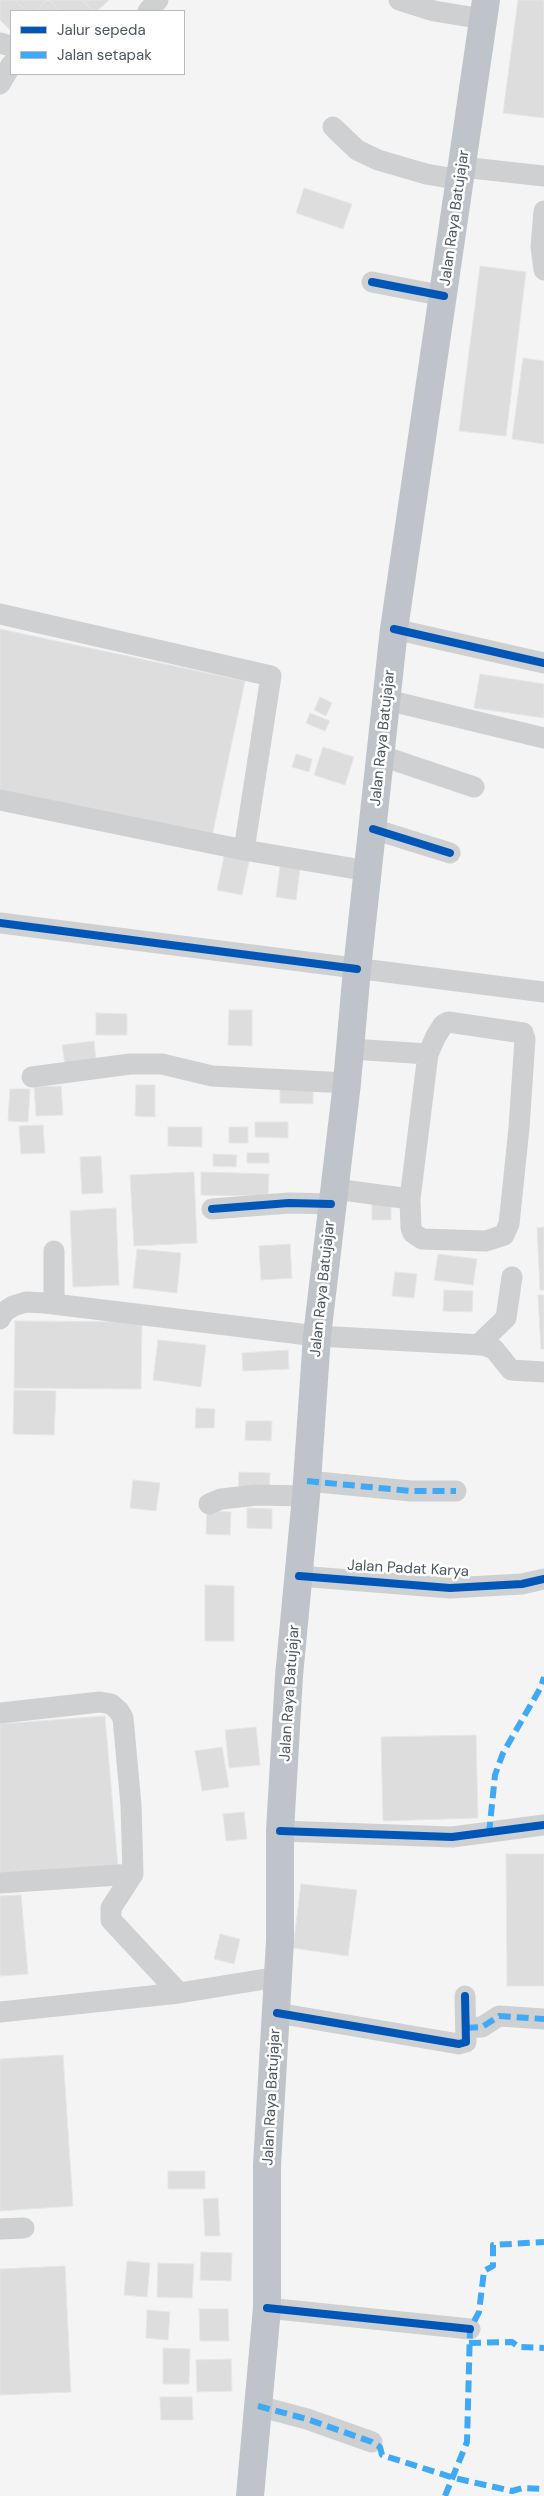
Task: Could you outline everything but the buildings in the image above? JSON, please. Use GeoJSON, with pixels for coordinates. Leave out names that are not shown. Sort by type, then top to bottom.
{"type":"FeatureCollection","features":[{"type":"Feature","properties":{"kind":"highway","name":"Jalan Raya Batujajar"},"geometry":{"type":"LineString","coordinates":[[250,2496],[267,2308],[267,2165],[280,1941],[280,1831],[290,1676],[307,1489],[317,1336],[348,1083],[357,969],[382,756],[394,629],[462,173],[484,10]]}},
{"type":"Feature","properties":{"kind":"street"},"geometry":{"type":"LineString","coordinates":[[149,10],[158,0]]}},
{"type":"Feature","properties":{"kind":"street"},"geometry":{"type":"LineString","coordinates":[[398,0],[434,11],[484,10]]}},
{"type":"Feature","properties":{"kind":"street"},"geometry":{"type":"LineString","coordinates":[[0,84],[10,67]]}},
{"type":"Feature","properties":{"kind":"street"},"geometry":{"type":"LineString","coordinates":[[333,127],[357,150],[378,160],[426,174],[462,173],[544,176]]}},
{"type":"Feature","properties":{"kind":"street"},"geometry":{"type":"LineString","coordinates":[[544,211],[541,246],[544,270]]}},
{"type":"Feature","properties":{"kind":"street"},"geometry":{"type":"LineString","coordinates":[[372,282],[444,296]]}},
{"type":"Feature","properties":{"kind":"street"},"geometry":{"type":"LineString","coordinates":[[0,614],[271,676],[244,850]]}},
{"type":"Feature","properties":{"kind":"street"},"geometry":{"type":"LineString","coordinates":[[394,629],[544,662]]}},
{"type":"Feature","properties":{"kind":"street"},"geometry":{"type":"LineString","coordinates":[[387,700],[544,738]]}},
{"type":"Feature","properties":{"kind":"street"},"geometry":{"type":"LineString","coordinates":[[382,756],[474,787]]}},
{"type":"Feature","properties":{"kind":"street"},"geometry":{"type":"LineString","coordinates":[[0,800],[244,850],[368,871]]}},
{"type":"Feature","properties":{"kind":"street"},"geometry":{"type":"LineString","coordinates":[[373,829],[450,853]]}},
{"type":"Feature","properties":{"kind":"street"},"geometry":{"type":"LineString","coordinates":[[0,923],[544,992]]}},
{"type":"Feature","properties":{"kind":"street"},"geometry":{"type":"LineString","coordinates":[[448,1022],[523,1033],[525,1039],[519,1128],[509,1224],[504,1235],[486,1241],[422,1239],[412,1233],[410,1199],[428,1054],[440,1030],[448,1022]]}},
{"type":"Feature","properties":{"kind":"street"},"geometry":{"type":"LineString","coordinates":[[351,1049],[428,1054]]}},
{"type":"Feature","properties":{"kind":"street"},"geometry":{"type":"LineString","coordinates":[[32,1077],[130,1064],[152,1064],[173,1066],[212,1076],[348,1083]]}},
{"type":"Feature","properties":{"kind":"street"},"geometry":{"type":"LineString","coordinates":[[212,1209],[289,1203],[333,1197],[410,1199]]}},
{"type":"Feature","properties":{"kind":"street"},"geometry":{"type":"LineString","coordinates":[[54,1251],[54,1304]]}},
{"type":"Feature","properties":{"kind":"street"},"geometry":{"type":"LineString","coordinates":[[478,1345],[506,1318],[512,1278]]}},
{"type":"Feature","properties":{"kind":"street"},"geometry":{"type":"LineString","coordinates":[[0,1319],[4,1312],[13,1306],[26,1302],[317,1336],[478,1345],[494,1349],[511,1370],[544,1372]]}},
{"type":"Feature","properties":{"kind":"street"},"geometry":{"type":"LineString","coordinates":[[209,1504],[221,1499],[307,1489],[456,1491]]}},
{"type":"Feature","properties":{"kind":"street","name":"Jalan Padat Karya"},"geometry":{"type":"LineString","coordinates":[[299,1576],[450,1588],[522,1584],[544,1579]]}},
{"type":"Feature","properties":{"kind":"street"},"geometry":{"type":"LineString","coordinates":[[0,1713],[100,1702],[111,1704],[119,1711],[123,1718],[130,1795],[133,1874],[111,1908],[111,1920],[179,1993]]}},
{"type":"Feature","properties":{"kind":"street"},"geometry":{"type":"LineString","coordinates":[[280,1831],[452,1838],[544,1825]]}},
{"type":"Feature","properties":{"kind":"street"},"geometry":{"type":"LineString","coordinates":[[0,1883],[133,1874]]}},
{"type":"Feature","properties":{"kind":"street"},"geometry":{"type":"LineString","coordinates":[[0,2012],[179,1993],[278,1977]]}},
{"type":"Feature","properties":{"kind":"street"},"geometry":{"type":"LineString","coordinates":[[277,2013],[459,2044],[466,2042],[465,1996]]}},
{"type":"Feature","properties":{"kind":"street"},"geometry":{"type":"LineString","coordinates":[[466,2028],[482,2027],[499,2016],[544,2019]]}},
{"type":"Feature","properties":{"kind":"street"},"geometry":{"type":"LineString","coordinates":[[0,2229],[24,2228]]}},
{"type":"Feature","properties":{"kind":"street"},"geometry":{"type":"LineString","coordinates":[[267,2308],[470,2329]]}},
{"type":"Feature","properties":{"kind":"street"},"geometry":{"type":"LineString","coordinates":[[258,2406],[307,2419],[372,2442]]}},
{"type":"Feature","properties":{"kind":"marked path"},"geometry":{"type":"LineString","coordinates":[[307,1481],[411,1491],[456,1491]]}},
{"type":"Feature","properties":{"kind":"marked path"},"geometry":{"type":"LineString","coordinates":[[489,1834],[495,1775],[503,1753],[541,1687],[544,1677]]}},
{"type":"Feature","properties":{"kind":"marked path"},"geometry":{"type":"LineString","coordinates":[[466,2028],[482,2027],[499,2016],[544,2019]]}},
{"type":"Feature","properties":{"kind":"marked path"},"geometry":{"type":"LineString","coordinates":[[445,2496],[467,2442],[470,2329],[479,2312],[484,2271],[493,2266],[493,2245],[544,2242]]}},
{"type":"Feature","properties":{"kind":"marked path"},"geometry":{"type":"LineString","coordinates":[[469,2343],[512,2342],[519,2347],[544,2348]]}},
{"type":"Feature","properties":{"kind":"marked path"},"geometry":{"type":"LineString","coordinates":[[258,2406],[307,2419],[372,2442],[380,2447],[382,2455],[454,2478],[512,2491],[523,2488],[544,2489]]}},
{"type":"Feature","properties":{"kind":"cycle path"},"geometry":{"type":"LineString","coordinates":[[372,282],[444,296]]}},
{"type":"Feature","properties":{"kind":"cycle path"},"geometry":{"type":"LineString","coordinates":[[394,629],[544,663]]}},
{"type":"Feature","properties":{"kind":"cycle path"},"geometry":{"type":"LineString","coordinates":[[373,829],[450,853]]}},
{"type":"Feature","properties":{"kind":"cycle path"},"geometry":{"type":"LineString","coordinates":[[0,923],[357,969]]}},
{"type":"Feature","properties":{"kind":"cycle path"},"geometry":{"type":"LineString","coordinates":[[212,1209],[289,1203],[331,1204]]}},
{"type":"Feature","properties":{"kind":"cycle path"},"geometry":{"type":"LineString","coordinates":[[299,1576],[450,1588],[522,1584],[544,1579]]}},
{"type":"Feature","properties":{"kind":"cycle path"},"geometry":{"type":"LineString","coordinates":[[280,1831],[452,1837],[544,1825]]}},
{"type":"Feature","properties":{"kind":"cycle path"},"geometry":{"type":"LineString","coordinates":[[277,2013],[459,2044],[466,2042],[465,1996]]}},
{"type":"Feature","properties":{"kind":"cycle path"},"geometry":{"type":"LineString","coordinates":[[267,2308],[470,2329]]}}]}
